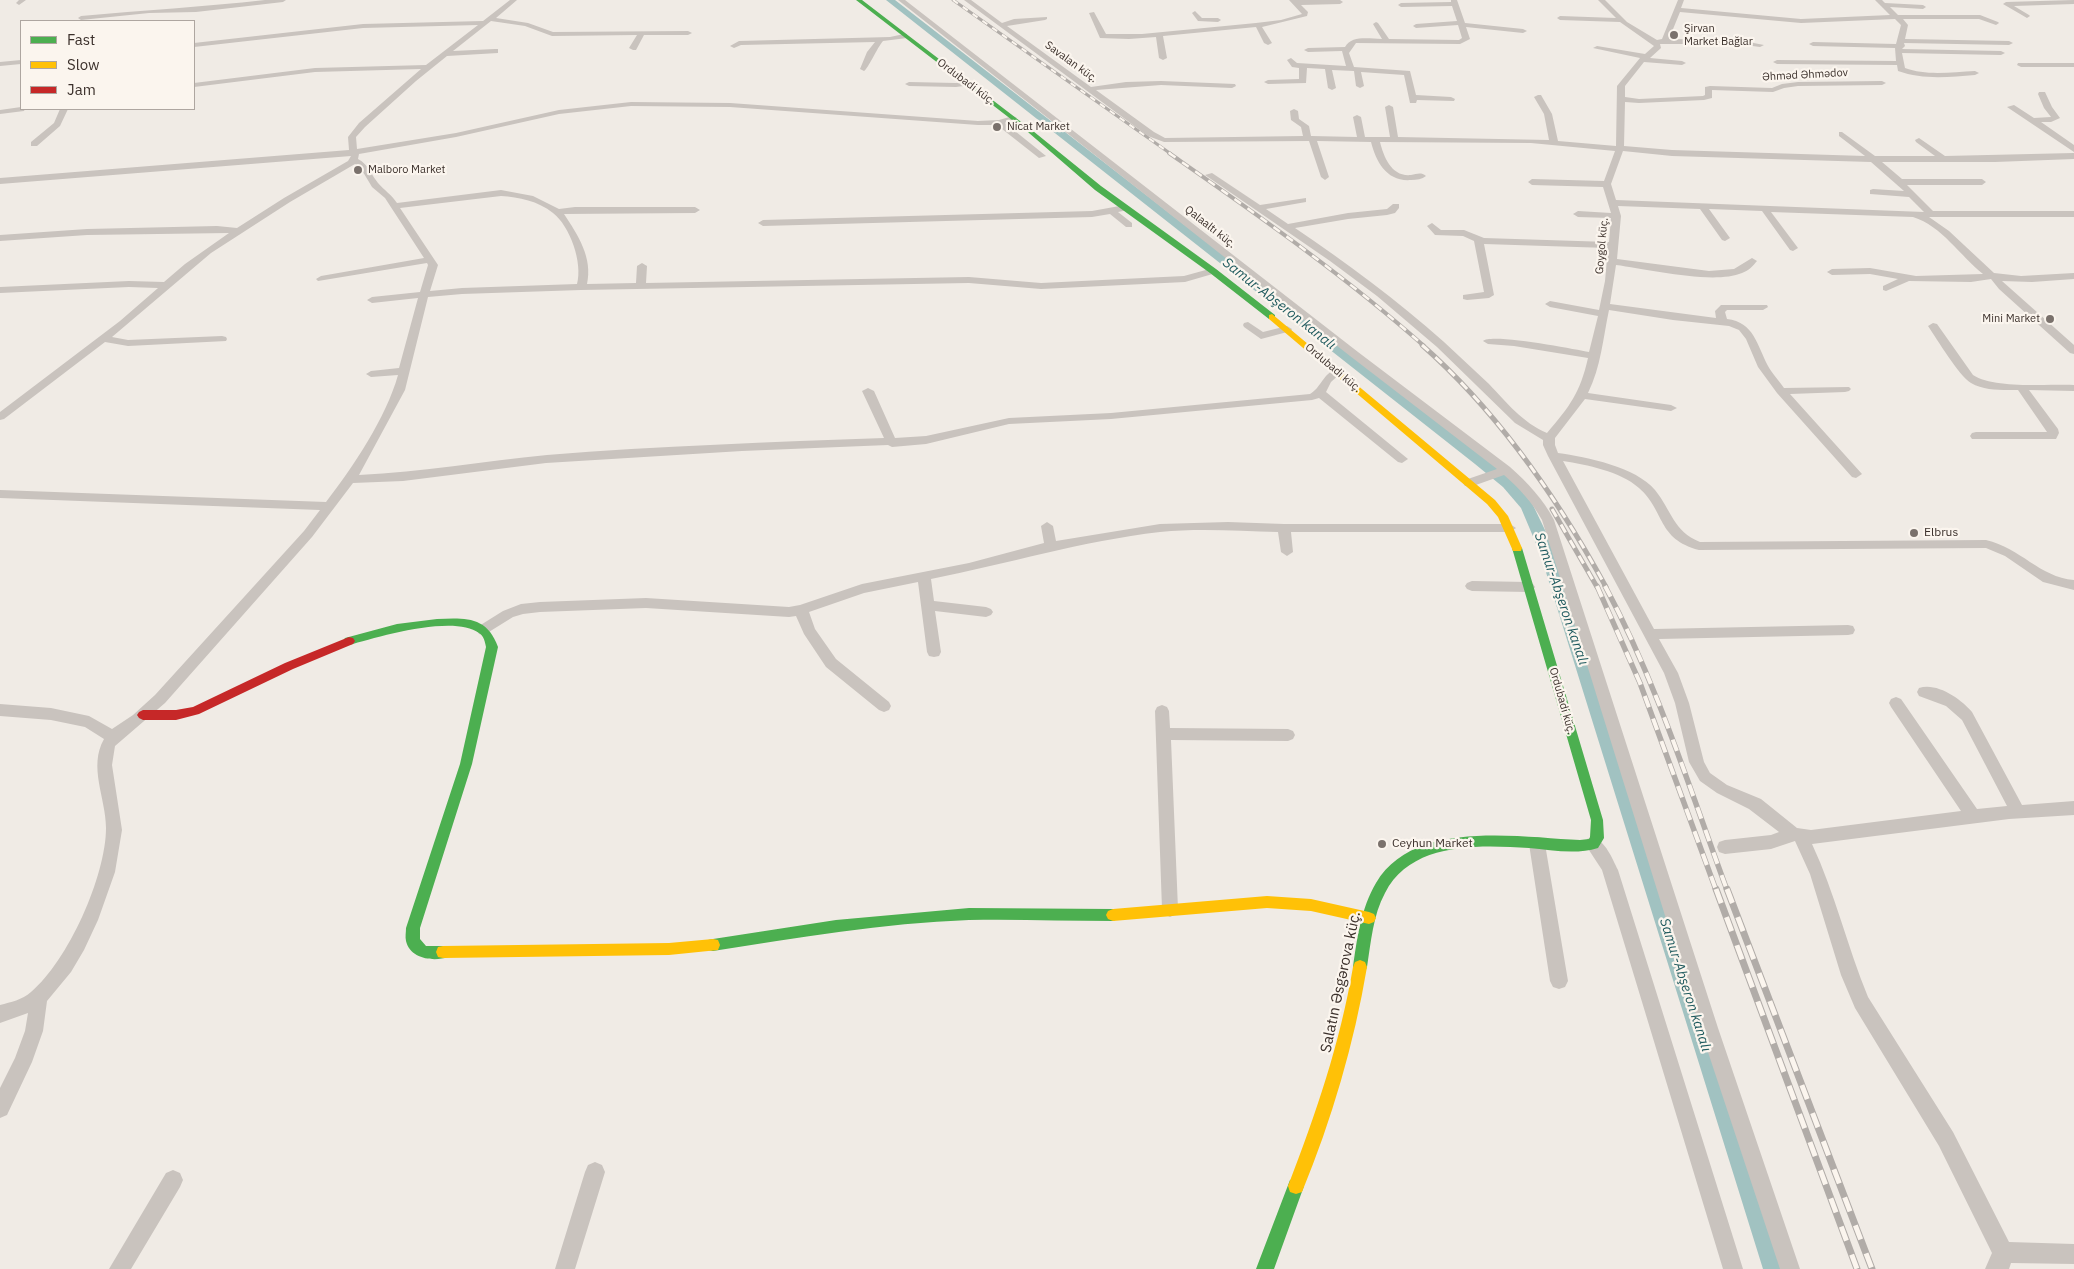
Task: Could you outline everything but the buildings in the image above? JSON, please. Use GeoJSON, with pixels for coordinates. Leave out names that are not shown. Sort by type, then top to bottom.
{"type":"FeatureCollection","features":[{"type":"Feature","properties":{"kind":"street"},"geometry":{"type":"LineString","coordinates":[[81,18],[142,12],[190,10],[283,0]]}},
{"type":"Feature","properties":{"kind":"street"},"geometry":{"type":"LineString","coordinates":[[0,1014],[20,1009],[39,997],[57,977],[76,947],[102,888],[114,830],[105,760],[106,748],[113,737],[143,715],[160,699],[288,556],[330,506],[350,479],[370,446],[398,390],[433,265],[364,165],[353,156],[351,142],[355,133],[400,90],[514,0]]}},
{"type":"Feature","properties":{"kind":"street","name":"Ordubadi küç."},"geometry":{"type":"LineString","coordinates":[[859,0],[1013,118],[1125,208],[1213,271],[1287,329],[1470,483],[1498,509],[1510,528],[1597,820],[1597,838],[1593,844]]}},
{"type":"Feature","properties":{"kind":"street","name":"Qalaaltı küç."},"geometry":{"type":"LineString","coordinates":[[901,0],[1361,360],[1506,470],[1530,492],[1548,520],[1709,1028],[1790,1269]]}},
{"type":"Feature","properties":{"kind":"street","name":"Savalan küç."},"geometry":{"type":"LineString","coordinates":[[967,0],[1151,134],[1164,140],[1310,138]]}},
{"type":"Feature","properties":{"kind":"street"},"geometry":{"type":"LineString","coordinates":[[1601,0],[1621,20],[1660,42],[1733,42],[1760,45]]}},
{"type":"Feature","properties":{"kind":"street"},"geometry":{"type":"LineString","coordinates":[[1532,182],[1606,184],[1620,148],[1620,90],[1623,82],[1657,48],[1681,0]]}},
{"type":"Feature","properties":{"kind":"street"},"geometry":{"type":"LineString","coordinates":[[1878,0],[1905,25],[1900,46],[1900,69],[1914,73],[1975,73]]}},
{"type":"Feature","properties":{"kind":"street"},"geometry":{"type":"LineString","coordinates":[[1293,2],[1340,2]]}},
{"type":"Feature","properties":{"kind":"street"},"geometry":{"type":"LineString","coordinates":[[1092,13],[1103,36],[1159,35],[1258,25],[1305,15],[1305,12],[1293,2]]}},
{"type":"Feature","properties":{"kind":"street"},"geometry":{"type":"LineString","coordinates":[[1308,50],[1346,49],[1355,42],[1460,42],[1466,39],[1455,2],[1401,5]]}},
{"type":"Feature","properties":{"kind":"street"},"geometry":{"type":"LineString","coordinates":[[2003,2],[2074,2]]}},
{"type":"Feature","properties":{"kind":"street"},"geometry":{"type":"LineString","coordinates":[[2003,2],[2026,16]]}},
{"type":"Feature","properties":{"kind":"street"},"geometry":{"type":"LineString","coordinates":[[1885,5],[1923,7]]}},
{"type":"Feature","properties":{"kind":"street"},"geometry":{"type":"LineString","coordinates":[[1677,10],[1815,21],[1895,16],[1984,18],[1996,23]]}},
{"type":"Feature","properties":{"kind":"street"},"geometry":{"type":"LineString","coordinates":[[1776,10],[1778,18]]}},
{"type":"Feature","properties":{"kind":"street"},"geometry":{"type":"LineString","coordinates":[[1195,13],[1200,20],[1223,21],[1229,27]]}},
{"type":"Feature","properties":{"kind":"street"},"geometry":{"type":"LineString","coordinates":[[1002,26],[1014,21],[1045,18]]}},
{"type":"Feature","properties":{"kind":"street"},"geometry":{"type":"LineString","coordinates":[[1560,18],[1621,20]]}},
{"type":"Feature","properties":{"kind":"street"},"geometry":{"type":"LineString","coordinates":[[195,45],[362,26],[488,21],[526,24],[552,34],[688,33]]}},
{"type":"Feature","properties":{"kind":"street"},"geometry":{"type":"LineString","coordinates":[[1376,24],[1387,42]]}},
{"type":"Feature","properties":{"kind":"street"},"geometry":{"type":"LineString","coordinates":[[1416,26],[1462,24],[1523,31]]}},
{"type":"Feature","properties":{"kind":"street"},"geometry":{"type":"LineString","coordinates":[[1258,25],[1268,43]]}},
{"type":"Feature","properties":{"kind":"street"},"geometry":{"type":"LineString","coordinates":[[633,48],[644,32]]}},
{"type":"Feature","properties":{"kind":"street"},"geometry":{"type":"LineString","coordinates":[[1159,35],[1163,58]]}},
{"type":"Feature","properties":{"kind":"street"},"geometry":{"type":"LineString","coordinates":[[734,46],[743,43],[881,39],[904,36]]}},
{"type":"Feature","properties":{"kind":"street"},"geometry":{"type":"LineString","coordinates":[[864,68],[871,52],[881,39]]}},
{"type":"Feature","properties":{"kind":"street"},"geometry":{"type":"LineString","coordinates":[[1900,46],[2009,43]]}},
{"type":"Feature","properties":{"kind":"street"},"geometry":{"type":"LineString","coordinates":[[1814,44],[1900,46],[2000,53]]}},
{"type":"Feature","properties":{"kind":"street"},"geometry":{"type":"LineString","coordinates":[[1597,48],[1645,58],[1682,63]]}},
{"type":"Feature","properties":{"kind":"street"},"geometry":{"type":"LineString","coordinates":[[1346,49],[1345,56],[1354,69],[1360,86]]}},
{"type":"Feature","properties":{"kind":"street"},"geometry":{"type":"LineString","coordinates":[[446,54],[495,51]]}},
{"type":"Feature","properties":{"kind":"street"},"geometry":{"type":"LineString","coordinates":[[1291,60],[1295,65],[1303,66],[1407,73],[1413,99],[1452,99]]}},
{"type":"Feature","properties":{"kind":"street"},"geometry":{"type":"LineString","coordinates":[[0,64],[20,62]]}},
{"type":"Feature","properties":{"kind":"street"},"geometry":{"type":"LineString","coordinates":[[1777,62],[1900,64]]}},
{"type":"Feature","properties":{"kind":"street"},"geometry":{"type":"LineString","coordinates":[[2021,65],[2074,65]]}},
{"type":"Feature","properties":{"kind":"street"},"geometry":{"type":"LineString","coordinates":[[1268,82],[1303,81],[1303,66]]}},
{"type":"Feature","properties":{"kind":"street"},"geometry":{"type":"LineString","coordinates":[[195,84],[316,70],[429,67]]}},
{"type":"Feature","properties":{"kind":"street"},"geometry":{"type":"LineString","coordinates":[[1328,67],[1332,88]]}},
{"type":"Feature","properties":{"kind":"street"},"geometry":{"type":"LineString","coordinates":[[1090,89],[1114,85],[1160,82],[1232,86]]}},
{"type":"Feature","properties":{"kind":"street","name":"Əhməd Əhmədov"},"geometry":{"type":"LineString","coordinates":[[1620,100],[1689,102],[1708,98],[1708,89],[1710,88],[1774,90],[1782,86],[1798,84],[1882,83]]}},
{"type":"Feature","properties":{"kind":"street"},"geometry":{"type":"LineString","coordinates":[[909,84],[968,84]]}},
{"type":"Feature","properties":{"kind":"street"},"geometry":{"type":"LineString","coordinates":[[2032,120],[2051,120],[2056,118],[2048,108],[2042,94]]}},
{"type":"Feature","properties":{"kind":"street"},"geometry":{"type":"LineString","coordinates":[[1538,97],[1548,114],[1554,143]]}},
{"type":"Feature","properties":{"kind":"street"},"geometry":{"type":"LineString","coordinates":[[0,181],[213,163],[353,156],[559,112],[631,104],[730,105],[978,123],[999,122],[1013,118]]}},
{"type":"Feature","properties":{"kind":"street"},"geometry":{"type":"LineString","coordinates":[[2011,106],[2074,149]]}},
{"type":"Feature","properties":{"kind":"street"},"geometry":{"type":"LineString","coordinates":[[1389,107],[1394,139]]}},
{"type":"Feature","properties":{"kind":"street"},"geometry":{"type":"LineString","coordinates":[[0,112],[20,109]]}},
{"type":"Feature","properties":{"kind":"street"},"geometry":{"type":"LineString","coordinates":[[34,144],[57,124],[64,110]]}},
{"type":"Feature","properties":{"kind":"street"},"geometry":{"type":"LineString","coordinates":[[1294,111],[1295,120],[1305,126],[1324,177]]}},
{"type":"Feature","properties":{"kind":"street"},"geometry":{"type":"LineString","coordinates":[[1357,117],[1361,138]]}},
{"type":"Feature","properties":{"kind":"street"},"geometry":{"type":"LineString","coordinates":[[999,122],[1042,156]]}},
{"type":"Feature","properties":{"kind":"street"},"geometry":{"type":"LineString","coordinates":[[1842,134],[1901,182],[1932,222],[1982,269],[1993,276],[2002,288],[2074,351]]}},
{"type":"Feature","properties":{"kind":"street"},"geometry":{"type":"LineString","coordinates":[[1310,138],[1554,143],[1684,154],[1784,155],[1875,159],[2074,156]]}},
{"type":"Feature","properties":{"kind":"street"},"geometry":{"type":"LineString","coordinates":[[1375,139],[1376,149],[1392,174],[1398,177],[1422,176]]}},
{"type":"Feature","properties":{"kind":"street"},"geometry":{"type":"LineString","coordinates":[[1919,140],[1943,159]]}},
{"type":"Feature","properties":{"kind":"street"},"geometry":{"type":"LineString","coordinates":[[2,415],[104,339],[188,266],[237,231],[353,156]]}},
{"type":"Feature","properties":{"kind":"street"},"geometry":{"type":"LineString","coordinates":[[1209,175],[1286,227],[1404,313],[1442,346],[1520,421],[1537,434],[1549,438],[1554,456],[1676,687],[1697,762],[1705,777],[1722,789],[1755,804],[1797,836],[1824,889],[1850,975],[1861,1002],[1946,1140],[1999,1261],[2074,1254]]}},
{"type":"Feature","properties":{"kind":"street"},"geometry":{"type":"LineString","coordinates":[[1901,182],[1982,182]]}},
{"type":"Feature","properties":{"kind":"street","name":"Goygol küç."},"geometry":{"type":"LineString","coordinates":[[1549,438],[1577,404],[1588,382],[1595,356],[1612,261],[1616,216],[1606,184]]}},
{"type":"Feature","properties":{"kind":"street"},"geometry":{"type":"LineString","coordinates":[[1873,192],[1911,194]]}},
{"type":"Feature","properties":{"kind":"street"},"geometry":{"type":"LineString","coordinates":[[394,206],[509,193],[546,205],[558,212],[582,252],[585,276],[581,287]]}},
{"type":"Feature","properties":{"kind":"street"},"geometry":{"type":"LineString","coordinates":[[1258,208],[1303,200]]}},
{"type":"Feature","properties":{"kind":"street"},"geometry":{"type":"LineString","coordinates":[[1612,203],[1926,214],[2074,214]]}},
{"type":"Feature","properties":{"kind":"street"},"geometry":{"type":"LineString","coordinates":[[1286,227],[1348,216],[1387,212],[1392,211],[1396,206]]}},
{"type":"Feature","properties":{"kind":"street"},"geometry":{"type":"LineString","coordinates":[[1702,206],[1725,238]]}},
{"type":"Feature","properties":{"kind":"street"},"geometry":{"type":"LineString","coordinates":[[763,223],[1092,214],[1113,212],[1125,208]]}},
{"type":"Feature","properties":{"kind":"street"},"geometry":{"type":"LineString","coordinates":[[1765,209],[1793,248]]}},
{"type":"Feature","properties":{"kind":"street"},"geometry":{"type":"LineString","coordinates":[[558,212],[575,210],[695,210]]}},
{"type":"Feature","properties":{"kind":"street"},"geometry":{"type":"LineString","coordinates":[[1113,212],[1129,225]]}},
{"type":"Feature","properties":{"kind":"street"},"geometry":{"type":"LineString","coordinates":[[1578,214],[1616,216]]}},
{"type":"Feature","properties":{"kind":"street"},"geometry":{"type":"LineString","coordinates":[[1432,226],[1438,233],[1464,233],[1479,240],[1614,246]]}},
{"type":"Feature","properties":{"kind":"street"},"geometry":{"type":"LineString","coordinates":[[0,238],[87,232],[217,229],[237,231]]}},
{"type":"Feature","properties":{"kind":"street"},"geometry":{"type":"LineString","coordinates":[[1467,297],[1489,295],[1479,240]]}},
{"type":"Feature","properties":{"kind":"street"},"geometry":{"type":"LineString","coordinates":[[321,279],[430,260]]}},
{"type":"Feature","properties":{"kind":"street"},"geometry":{"type":"LineString","coordinates":[[1612,261],[1688,271],[1729,273],[1742,269],[1752,261]]}},
{"type":"Feature","properties":{"kind":"street"},"geometry":{"type":"LineString","coordinates":[[641,287],[642,266]]}},
{"type":"Feature","properties":{"kind":"street"},"geometry":{"type":"LineString","coordinates":[[372,300],[479,290],[581,287],[969,280],[1041,286],[1177,280],[1213,271]]}},
{"type":"Feature","properties":{"kind":"street"},"geometry":{"type":"LineString","coordinates":[[1832,272],[1875,272],[1907,278],[1971,279],[1993,276],[2013,278],[2074,276]]}},
{"type":"Feature","properties":{"kind":"street"},"geometry":{"type":"LineString","coordinates":[[1886,288],[1907,278]]}},
{"type":"Feature","properties":{"kind":"street"},"geometry":{"type":"LineString","coordinates":[[0,290],[129,284],[167,285]]}},
{"type":"Feature","properties":{"kind":"street"},"geometry":{"type":"LineString","coordinates":[[1550,304],[1737,325],[1747,332],[1763,367],[1781,391],[1856,474]]}},
{"type":"Feature","properties":{"kind":"street"},"geometry":{"type":"LineString","coordinates":[[1722,322],[1720,311],[1726,307],[1762,307]]}},
{"type":"Feature","properties":{"kind":"street"},"geometry":{"type":"LineString","coordinates":[[1248,324],[1261,336],[1287,329]]}},
{"type":"Feature","properties":{"kind":"street"},"geometry":{"type":"LineString","coordinates":[[1933,326],[1969,377],[1975,382],[1985,385],[2074,388]]}},
{"type":"Feature","properties":{"kind":"street"},"geometry":{"type":"LineString","coordinates":[[104,339],[128,343],[222,339]]}},
{"type":"Feature","properties":{"kind":"street"},"geometry":{"type":"LineString","coordinates":[[1488,341],[1514,343],[1595,356]]}},
{"type":"Feature","properties":{"kind":"street"},"geometry":{"type":"LineString","coordinates":[[371,374],[404,371]]}},
{"type":"Feature","properties":{"kind":"street"},"geometry":{"type":"LineString","coordinates":[[350,479],[403,477],[546,459],[742,447],[892,443],[926,440],[1009,421],[1174,410],[1217,404],[1312,397],[1320,394],[1327,380],[1337,372]]}},
{"type":"Feature","properties":{"kind":"street"},"geometry":{"type":"LineString","coordinates":[[1976,436],[2052,436],[2052,429],[2021,387]]}},
{"type":"Feature","properties":{"kind":"street"},"geometry":{"type":"LineString","coordinates":[[1781,391],[1845,388]]}},
{"type":"Feature","properties":{"kind":"street"},"geometry":{"type":"LineString","coordinates":[[868,391],[892,443]]}},
{"type":"Feature","properties":{"kind":"street"},"geometry":{"type":"LineString","coordinates":[[1320,394],[1402,459]]}},
{"type":"Feature","properties":{"kind":"street"},"geometry":{"type":"LineString","coordinates":[[1581,395],[1671,408]]}},
{"type":"Feature","properties":{"kind":"street"},"geometry":{"type":"LineString","coordinates":[[1554,456],[1576,459],[1634,479],[1649,492],[1678,537],[1686,543],[1698,546],[1986,544],[2006,549],[2044,578],[2074,585]]}},
{"type":"Feature","properties":{"kind":"street"},"geometry":{"type":"LineString","coordinates":[[1470,483],[1506,470]]}},
{"type":"Feature","properties":{"kind":"street"},"geometry":{"type":"LineString","coordinates":[[0,494],[330,506]]}},
{"type":"Feature","properties":{"kind":"street"},"geometry":{"type":"LineString","coordinates":[[1047,526],[1051,546]]}},
{"type":"Feature","properties":{"kind":"street"},"geometry":{"type":"LineString","coordinates":[[484,630],[508,614],[521,609],[540,607],[646,603],[775,611],[801,610],[862,589],[1051,546],[1168,527],[1510,528]]}},
{"type":"Feature","properties":{"kind":"street"},"geometry":{"type":"LineString","coordinates":[[1284,528],[1287,552]]}},
{"type":"Feature","properties":{"kind":"street"},"geometry":{"type":"LineString","coordinates":[[924,576],[934,652]]}},
{"type":"Feature","properties":{"kind":"street"},"geometry":{"type":"LineString","coordinates":[[1472,586],[1528,587]]}},
{"type":"Feature","properties":{"kind":"street"},"geometry":{"type":"LineString","coordinates":[[927,605],[986,612]]}},
{"type":"Feature","properties":{"kind":"street"},"geometry":{"type":"LineString","coordinates":[[801,610],[809,630],[831,663],[884,706]]}},
{"type":"Feature","properties":{"kind":"street"},"geometry":{"type":"LineString","coordinates":[[143,715],[176,715],[195,711],[321,652],[395,628],[442,623],[470,626],[484,630],[490,636],[492,646],[477,721],[466,764],[413,928],[414,941],[423,952],[669,949],[740,942],[836,926],[915,918],[969,914],[1108,915],[1267,902],[1311,904],[1369,918]]}},
{"type":"Feature","properties":{"kind":"street"},"geometry":{"type":"LineString","coordinates":[[1649,634],[1848,630]]}},
{"type":"Feature","properties":{"kind":"street"},"geometry":{"type":"LineString","coordinates":[[1924,692],[1938,694],[1951,700],[1964,711],[1972,722],[2018,812]]}},
{"type":"Feature","properties":{"kind":"street"},"geometry":{"type":"LineString","coordinates":[[1896,703],[1973,817]]}},
{"type":"Feature","properties":{"kind":"street"},"geometry":{"type":"LineString","coordinates":[[0,710],[51,714],[89,722],[113,737]]}},
{"type":"Feature","properties":{"kind":"street"},"geometry":{"type":"LineString","coordinates":[[1162,711],[1170,909]]}},
{"type":"Feature","properties":{"kind":"street"},"geometry":{"type":"LineString","coordinates":[[1164,734],[1288,735]]}},
{"type":"Feature","properties":{"kind":"street"},"geometry":{"type":"LineString","coordinates":[[1725,847],[1771,842],[1797,836],[1811,837],[2018,812],[2074,808]]}},
{"type":"Feature","properties":{"kind":"street","name":"Salatın Əsgərova küç."},"geometry":{"type":"LineString","coordinates":[[1265,1269],[1308,1155],[1339,1062],[1354,1005],[1369,918],[1381,885],[1391,870],[1418,853],[1463,843],[1564,846],[1593,844]]}},
{"type":"Feature","properties":{"kind":"street"},"geometry":{"type":"LineString","coordinates":[[1537,844],[1559,982]]}},
{"type":"Feature","properties":{"kind":"street"},"geometry":{"type":"LineString","coordinates":[[1593,844],[1603,856],[1610,870],[1733,1269]]}},
{"type":"Feature","properties":{"kind":"street"},"geometry":{"type":"LineString","coordinates":[[0,1108],[23,1062],[34,1031],[39,997]]}},
{"type":"Feature","properties":{"kind":"street"},"geometry":{"type":"LineString","coordinates":[[565,1269],[595,1172]]}},
{"type":"Feature","properties":{"kind":"street"},"geometry":{"type":"LineString","coordinates":[[119,1269],[173,1180]]}},
{"type":"Feature","properties":{"kind":"waterway","name":"Samur-Abşeron kanalı"},"geometry":{"type":"LineString","coordinates":[[890,0],[1480,461],[1508,484],[1527,506],[1548,553],[1775,1269]]}},
{"type":"Feature","properties":{"kind":"railway"},"geometry":{"type":"LineString","coordinates":[[953,0],[1171,154]]}},
{"type":"Feature","properties":{"kind":"railway"},"geometry":{"type":"LineString","coordinates":[[1169,153],[1267,222],[1363,294],[1424,346]]}},
{"type":"Feature","properties":{"kind":"railway"},"geometry":{"type":"LineString","coordinates":[[1422,345],[1476,399],[1524,458],[1568,521],[1606,587]]}},
{"type":"Feature","properties":{"kind":"railway"},"geometry":{"type":"LineString","coordinates":[[1552,509],[1597,587]]}},
{"type":"Feature","properties":{"kind":"railway"},"geometry":{"type":"LineString","coordinates":[[1597,586],[1640,683],[1716,890]]}},
{"type":"Feature","properties":{"kind":"railway"},"geometry":{"type":"LineString","coordinates":[[1605,586],[1641,660],[1727,890]]}},
{"type":"Feature","properties":{"kind":"railway"},"geometry":{"type":"LineString","coordinates":[[1716,889],[1857,1269]]}},
{"type":"Feature","properties":{"kind":"railway"},"geometry":{"type":"LineString","coordinates":[[1727,889],[1872,1269]]}},
{"type":"Feature","properties":{"kind":"traffic: fast"},"geometry":{"type":"LineString","coordinates":[[859,0],[1031,132],[1098,188],[1213,271],[1272,317]]}},
{"type":"Feature","properties":{"kind":"traffic: fast"},"geometry":{"type":"LineString","coordinates":[[1360,967],[1370,915],[1381,886],[1397,866],[1419,853],[1444,845],[1471,842],[1500,841],[1580,846],[1593,844],[1597,838],[1597,820],[1517,548]]}},
{"type":"Feature","properties":{"kind":"traffic: fast"},"geometry":{"type":"LineString","coordinates":[[349,641],[397,628],[437,623],[455,623],[471,625],[483,630],[488,636],[492,647],[466,764],[413,928],[413,941],[423,952],[443,952]]}},
{"type":"Feature","properties":{"kind":"traffic: fast"},"geometry":{"type":"LineString","coordinates":[[713,945],[836,926],[915,918],[969,914],[1113,915]]}},
{"type":"Feature","properties":{"kind":"traffic: fast"},"geometry":{"type":"LineString","coordinates":[[1265,1269],[1296,1186]]}},
{"type":"Feature","properties":{"kind":"traffic: slow"},"geometry":{"type":"LineString","coordinates":[[1272,317],[1491,502],[1503,516],[1517,548]]}},
{"type":"Feature","properties":{"kind":"traffic: slow"},"geometry":{"type":"LineString","coordinates":[[1113,915],[1267,902],[1311,905],[1369,918]]}},
{"type":"Feature","properties":{"kind":"traffic: slow"},"geometry":{"type":"LineString","coordinates":[[443,952],[669,949],[713,945]]}},
{"type":"Feature","properties":{"kind":"traffic: slow"},"geometry":{"type":"LineString","coordinates":[[1296,1186],[1316,1132],[1342,1051],[1360,967]]}},
{"type":"Feature","properties":{"kind":"traffic: jam"},"geometry":{"type":"LineString","coordinates":[[143,715],[176,715],[195,711],[289,666],[349,641]]}},
{"type":"Feature","properties":{"kind":"place","name":"Şirvan Market Bağlar"},"geometry":{"type":"Point","coordinates":[1674,35]}},
{"type":"Feature","properties":{"kind":"place","name":"Nicat Market"},"geometry":{"type":"Point","coordinates":[997,127]}},
{"type":"Feature","properties":{"kind":"place","name":"Malboro Market"},"geometry":{"type":"Point","coordinates":[358,170]}},
{"type":"Feature","properties":{"kind":"place","name":"Mini Market"},"geometry":{"type":"Point","coordinates":[2050,319]}},
{"type":"Feature","properties":{"kind":"place","name":"Elbrus"},"geometry":{"type":"Point","coordinates":[1914,533]}},
{"type":"Feature","properties":{"kind":"place","name":"Ceyhun Market"},"geometry":{"type":"Point","coordinates":[1382,844]}}]}
